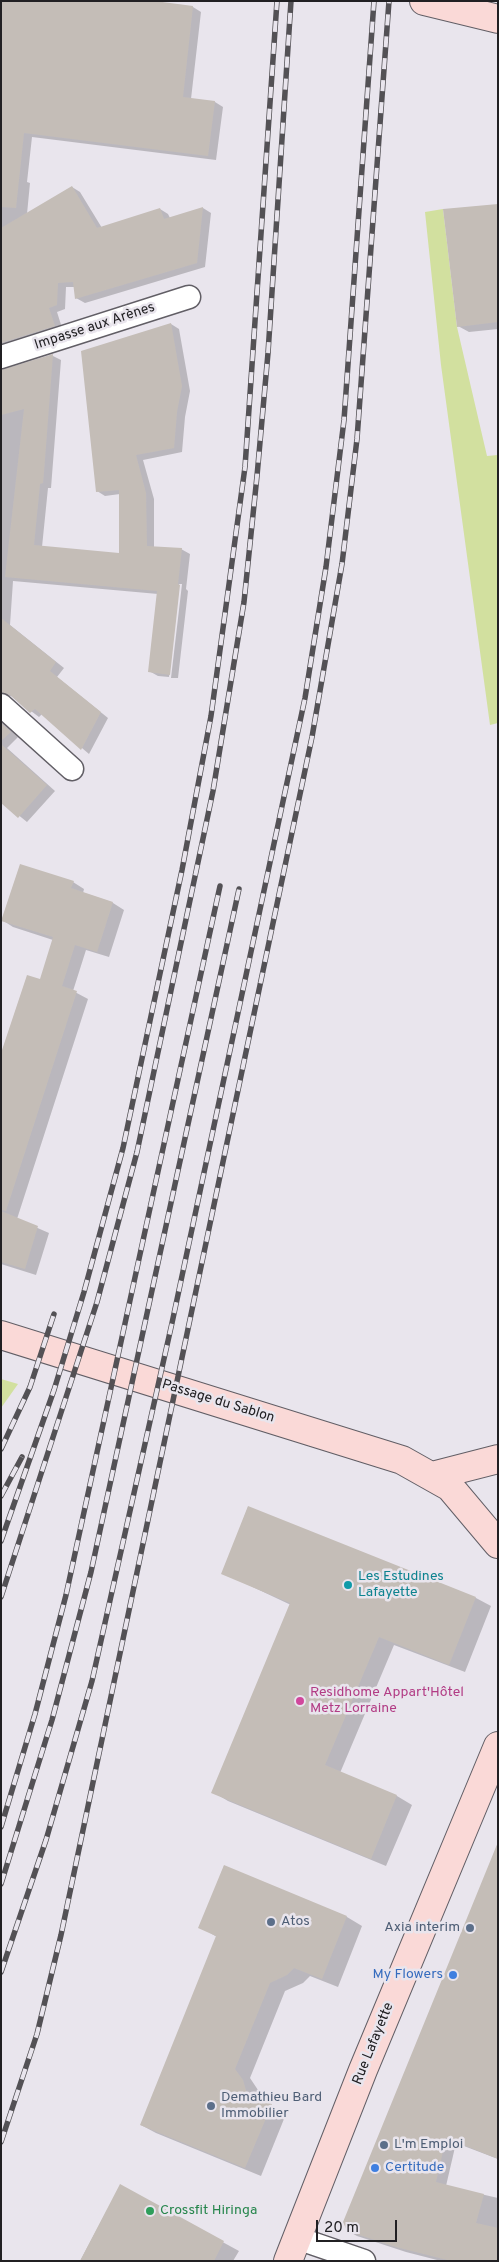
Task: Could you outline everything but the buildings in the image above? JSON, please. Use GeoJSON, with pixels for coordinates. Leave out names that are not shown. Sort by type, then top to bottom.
{"type":"FeatureCollection","features":[{"type":"Feature","properties":{"kind":"main road"},"geometry":{"type":"LineString","coordinates":[[424,1],[498,18]]}},
{"type":"Feature","properties":{"kind":"main road","name":"Passage du Sablon"},"geometry":{"type":"LineString","coordinates":[[1,1335],[402,1460],[450,1487],[498,1544]]}},
{"type":"Feature","properties":{"kind":"main road"},"geometry":{"type":"LineString","coordinates":[[432,1476],[498,1459]]}},
{"type":"Feature","properties":{"kind":"main road","name":"Rue Lafayette"},"geometry":{"type":"LineString","coordinates":[[292,2250],[363,2070],[498,1746]]}},
{"type":"Feature","properties":{"kind":"street","name":"Impasse aux Arènes"},"geometry":{"type":"LineString","coordinates":[[1,357],[189,297]]}},
{"type":"Feature","properties":{"kind":"street"},"geometry":{"type":"LineString","coordinates":[[1,705],[72,768]]}},
{"type":"Feature","properties":{"kind":"street"},"geometry":{"type":"LineString","coordinates":[[292,2250],[364,2261]]}},
{"type":"Feature","properties":{"kind":"green space"},"geometry":{"type":"Polygon","coordinates":[[[443,209],[457,327],[487,456],[498,455],[498,723],[490,725],[441,365],[425,212],[443,209]]]}},
{"type":"Feature","properties":{"kind":"green space"},"geometry":{"type":"Polygon","coordinates":[[[1,1379],[18,1384],[1,1408],[1,1379]]]}},
{"type":"Feature","properties":{"kind":"railway"},"geometry":{"type":"LineString","coordinates":[[1,1541],[54,1390],[84,1292],[123,1148],[182,870],[211,716],[245,467],[277,1]]}},
{"type":"Feature","properties":{"kind":"railway"},"geometry":{"type":"LineString","coordinates":[[1,1597],[97,1302],[137,1152],[213,791],[244,602],[257,476],[268,353],[291,1]]}},
{"type":"Feature","properties":{"kind":"railway"},"geometry":{"type":"LineString","coordinates":[[1,1972],[46,1840],[92,1681],[172,1323],[305,698],[326,567],[344,420],[374,1]]}},
{"type":"Feature","properties":{"kind":"railway"},"geometry":{"type":"LineString","coordinates":[[1,2142],[37,2034],[61,1935],[312,737],[342,564],[357,439],[389,1]]}},
{"type":"Feature","properties":{"kind":"railway"},"geometry":{"type":"LineString","coordinates":[[1,1827],[35,1714],[66,1595],[220,886]]}},
{"type":"Feature","properties":{"kind":"railway"},"geometry":{"type":"LineString","coordinates":[[1,1884],[52,1720],[91,1572],[239,889]]}},
{"type":"Feature","properties":{"kind":"railway"},"geometry":{"type":"LineString","coordinates":[[1,1449],[30,1387],[54,1314]]}},
{"type":"Feature","properties":{"kind":"railway"},"geometry":{"type":"LineString","coordinates":[[1,1496],[22,1457]]}},
{"type":"Feature","properties":{"kind":"place","name":"Les Estudines Lafayette"},"geometry":{"type":"Point","coordinates":[348,1585]}},
{"type":"Feature","properties":{"kind":"place","name":"Residhome Appart'Hôtel Metz Lorraine"},"geometry":{"type":"Point","coordinates":[300,1701]}},
{"type":"Feature","properties":{"kind":"place","name":"Atos"},"geometry":{"type":"Point","coordinates":[271,1922]}},
{"type":"Feature","properties":{"kind":"place","name":"Axia interim"},"geometry":{"type":"Point","coordinates":[470,1928]}},
{"type":"Feature","properties":{"kind":"place","name":"My Flowers"},"geometry":{"type":"Point","coordinates":[453,1975]}},
{"type":"Feature","properties":{"kind":"place","name":"Demathieu Bard Immobilier"},"geometry":{"type":"Point","coordinates":[211,2106]}},
{"type":"Feature","properties":{"kind":"place","name":"L'm Emploi"},"geometry":{"type":"Point","coordinates":[384,2145]}},
{"type":"Feature","properties":{"kind":"place","name":"Certitude"},"geometry":{"type":"Point","coordinates":[375,2168]}},
{"type":"Feature","properties":{"kind":"place","name":"Crossfit Hiringa"},"geometry":{"type":"Point","coordinates":[150,2211]}}]}
